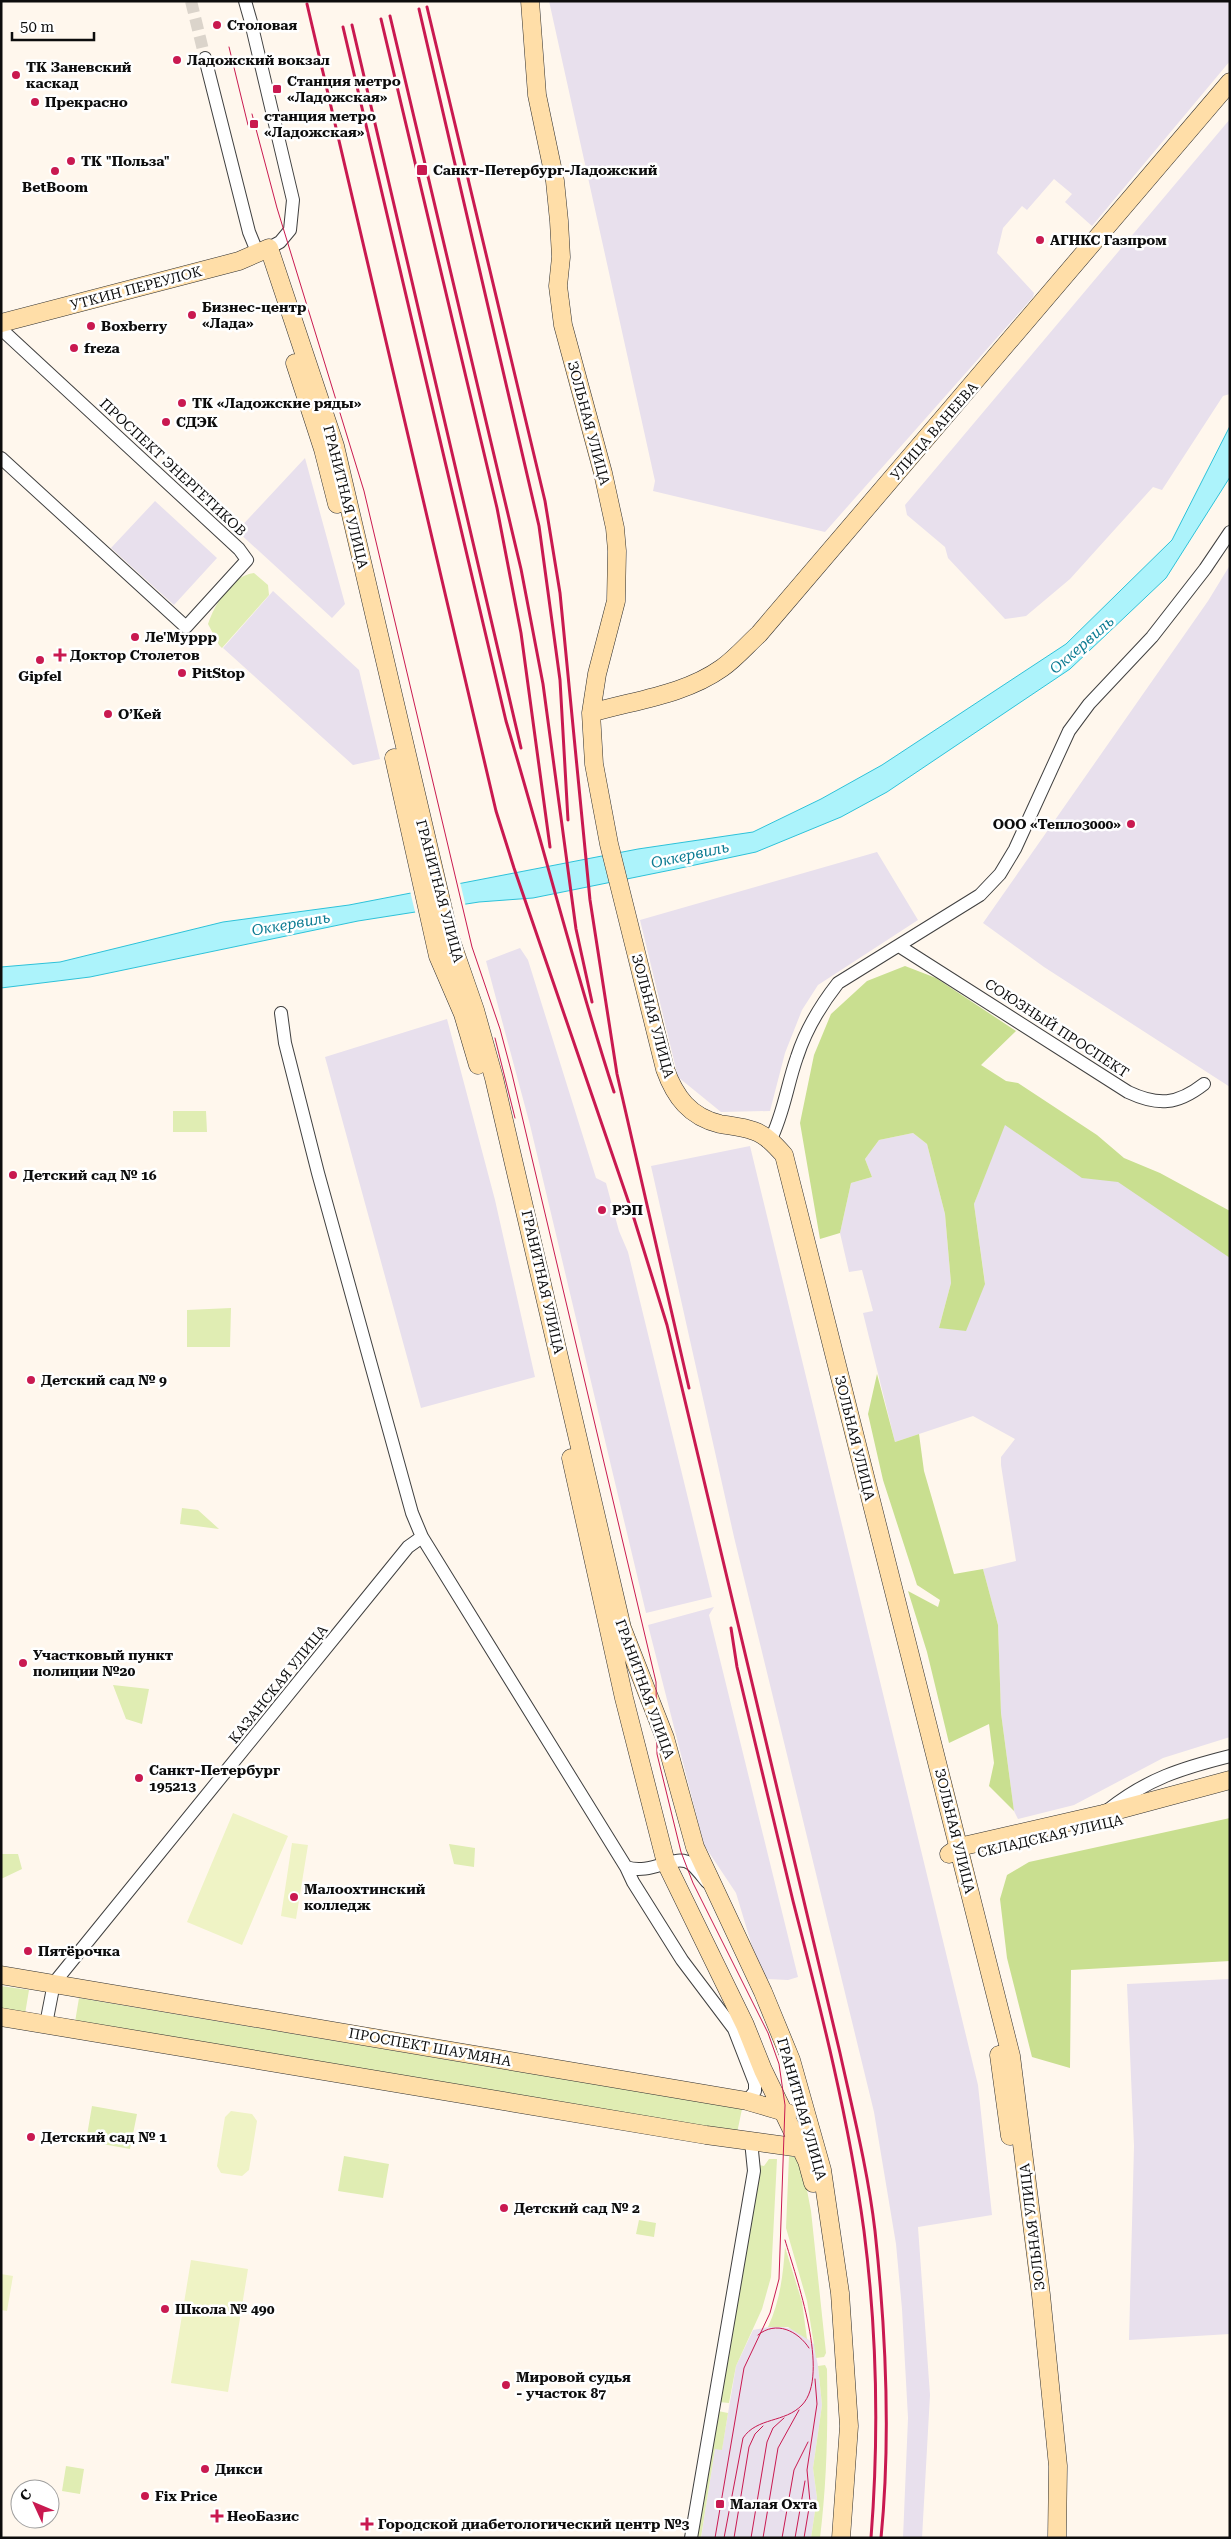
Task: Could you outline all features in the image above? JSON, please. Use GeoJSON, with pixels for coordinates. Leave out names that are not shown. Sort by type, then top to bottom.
{"type":"FeatureCollection","features":[{"type":"Feature","properties":{"kind":"street"},"geometry":{"type":"LineString","coordinates":[[245,1],[293,200],[290,230],[280,242],[263,251]]}},
{"type":"Feature","properties":{"kind":"street","name":"ЗОЛЬНАЯ УЛИЦА"},"geometry":{"type":"LineString","coordinates":[[530,1],[537,95],[555,180],[561,257],[558,286],[563,325],[603,473],[616,535],[618,571],[616,601],[597,674],[591,713],[594,764],[609,844],[671,1087],[687,1108],[700,1117],[716,1123],[755,1131],[770,1140],[784,1155],[956,1853],[1011,2056],[1058,2466],[1057,2538]]}},
{"type":"Feature","properties":{"kind":"street","name":"ГРАНИТНАЯ УЛИЦА"},"geometry":{"type":"LineString","coordinates":[[205,58],[249,232],[263,251],[336,498],[441,936],[475,1010],[494,1078],[622,1628],[665,1738],[693,1839],[714,1890],[763,1992],[791,2060],[808,2117],[829,2208],[844,2347],[849,2426],[841,2538]]}},
{"type":"Feature","properties":{"kind":"street","name":"УЛИЦА ВАНЕЕВА"},"geometry":{"type":"LineString","coordinates":[[591,713],[672,692],[700,681],[722,668],[759,634],[1230,82]]}},
{"type":"Feature","properties":{"kind":"street","name":"УТКИН ПЕРЕУЛОК"},"geometry":{"type":"LineString","coordinates":[[1,323],[263,251]]}},
{"type":"Feature","properties":{"kind":"street","name":"ПРОСПЕКТ ЭНЕРГЕТИКОВ"},"geometry":{"type":"LineString","coordinates":[[1,329],[239,549],[247,560],[186,627],[1,458]]}},
{"type":"Feature","properties":{"kind":"street"},"geometry":{"type":"LineString","coordinates":[[770,1140],[784,1110],[796,1058],[820,1006],[838,983],[980,895],[1000,874],[1015,849],[1069,731],[1089,704],[1152,636],[1205,569],[1230,532]]}},
{"type":"Feature","properties":{"kind":"street","name":"ГРАНИТНАЯ УЛИЦА"},"geometry":{"type":"LineString","coordinates":[[441,936],[438,956],[463,1014],[482,1081],[553,1376],[624,1698],[666,1863],[740,2027],[801,2148],[810,2172],[819,2210],[830,2314],[837,2426],[829,2538]]}},
{"type":"Feature","properties":{"kind":"street","name":"СОЮЗНЫЙ ПРОСПЕКТ"},"geometry":{"type":"LineString","coordinates":[[899,946],[1128,1092],[1144,1100],[1168,1102],[1181,1099],[1204,1084]]}},
{"type":"Feature","properties":{"kind":"street","name":"ГРАНИТНАЯ УЛИЦА"},"geometry":{"type":"LineString","coordinates":[[281,1013],[285,1043],[318,1173],[412,1513],[422,1537],[682,1960],[740,2027],[756,2091],[747,2101]]}},
{"type":"Feature","properties":{"kind":"street","name":"КАЗАНСКАЯ УЛИЦА"},"geometry":{"type":"LineString","coordinates":[[46,2024],[54,1983],[408,1548],[422,1537]]}},
{"type":"Feature","properties":{"kind":"street"},"geometry":{"type":"LineString","coordinates":[[1103,1814],[1125,1797],[1177,1770],[1230,1756]]}},
{"type":"Feature","properties":{"kind":"street","name":"СКЛАДСКАЯ УЛИЦА"},"geometry":{"type":"LineString","coordinates":[[956,1853],[1230,1780]]}},
{"type":"Feature","properties":{"kind":"street","name":"СКЛАДСКАЯ УЛИЦА"},"geometry":{"type":"LineString","coordinates":[[956,1853],[1230,1791]]}},
{"type":"Feature","properties":{"kind":"street","name":"ЗОЛЬНАЯ УЛИЦА"},"geometry":{"type":"LineString","coordinates":[[956,1853],[1000,2059],[1048,2469],[1046,2538]]}},
{"type":"Feature","properties":{"kind":"street"},"geometry":{"type":"LineString","coordinates":[[626,1867],[642,1871],[677,1860],[691,1864],[714,1890]]}},
{"type":"Feature","properties":{"kind":"street","name":"ПРОСПЕКТ ШАУМЯНА"},"geometry":{"type":"LineString","coordinates":[[1,1975],[747,2101],[783,2112],[808,2117]]}},
{"type":"Feature","properties":{"kind":"street"},"geometry":{"type":"LineString","coordinates":[[1,2017],[758,2143],[801,2148]]}},
{"type":"Feature","properties":{"kind":"street"},"geometry":{"type":"LineString","coordinates":[[758,2143],[792,2131],[808,2117]]}},
{"type":"Feature","properties":{"kind":"street"},"geometry":{"type":"LineString","coordinates":[[691,2538],[758,2143]]}},
{"type":"Feature","properties":{"kind":"shaded area"},"geometry":{"type":"Polygon","coordinates":[[[549,1],[1230,1],[1230,61],[1092,226],[1065,202],[1072,194],[1054,179],[1027,210],[1022,206],[1003,228],[997,253],[1034,293],[1033,297],[825,532],[653,491],[655,481],[549,1]]]}},
{"type":"Feature","properties":{"kind":"shaded area"},"geometry":{"type":"Polygon","coordinates":[[[1230,119],[1230,394],[1223,396],[1162,490],[1153,487],[1070,579],[1026,616],[1005,619],[948,558],[945,547],[907,515],[905,505],[1230,119]]]}},
{"type":"Feature","properties":{"kind":"shaded area"},"geometry":{"type":"Polygon","coordinates":[[[305,458],[345,604],[332,618],[237,531],[305,458]]]}},
{"type":"Feature","properties":{"kind":"shaded area"},"geometry":{"type":"Polygon","coordinates":[[[155,501],[217,558],[174,605],[111,548],[155,501]]]}},
{"type":"Feature","properties":{"kind":"shaded area"},"geometry":{"type":"Polygon","coordinates":[[[1230,565],[1230,1087],[1044,967],[983,923],[1208,601],[1230,565]]]}},
{"type":"Feature","properties":{"kind":"shaded area"},"geometry":{"type":"Polygon","coordinates":[[[273,591],[359,670],[380,759],[353,765],[223,648],[273,591]]]}},
{"type":"Feature","properties":{"kind":"shaded area"},"geometry":{"type":"Polygon","coordinates":[[[877,852],[918,920],[818,985],[802,1010],[785,1053],[770,1111],[721,1112],[678,1077],[640,920],[877,852]]]}},
{"type":"Feature","properties":{"kind":"shaded area"},"geometry":{"type":"Polygon","coordinates":[[[520,948],[528,960],[596,1178],[606,1183],[619,1231],[628,1252],[712,1597],[646,1613],[530,1125],[486,961],[520,948]]]}},
{"type":"Feature","properties":{"kind":"shaded area"},"geometry":{"type":"Polygon","coordinates":[[[447,1019],[495,1200],[535,1377],[421,1408],[325,1057],[447,1019]]]}},
{"type":"Feature","properties":{"kind":"shaded area"},"geometry":{"type":"Polygon","coordinates":[[[1020,1106],[1230,1253],[1230,1737],[1163,1758],[1074,1805],[1018,1819],[1014,1811],[1001,1713],[998,1625],[983,1569],[1016,1561],[1001,1465],[1001,1457],[1015,1439],[973,1416],[895,1442],[863,1313],[873,1311],[862,1270],[849,1272],[840,1233],[851,1183],[872,1177],[865,1159],[879,1140],[913,1133],[927,1144],[945,1214],[951,1283],[939,1328],[985,1283],[974,1204],[1004,1125],[1020,1106]]]}},
{"type":"Feature","properties":{"kind":"shaded area"},"geometry":{"type":"Polygon","coordinates":[[[750,1146],[978,2085],[992,2215],[918,2227],[930,2395],[922,2538],[903,2538],[908,2418],[902,2309],[896,2244],[874,2112],[734,1537],[651,1166],[750,1146]]]}},
{"type":"Feature","properties":{"kind":"shaded area"},"geometry":{"type":"Polygon","coordinates":[[[714,1607],[709,1615],[798,1977],[788,1980],[767,1979],[755,1956],[736,1893],[704,1845],[648,1625],[714,1607]]]}},
{"type":"Feature","properties":{"kind":"shaded area"},"geometry":{"type":"Polygon","coordinates":[[[1230,1979],[1230,2334],[1129,2340],[1134,2146],[1127,1984],[1230,1979]]]}},
{"type":"Feature","properties":{"kind":"shaded area"},"geometry":{"type":"Polygon","coordinates":[[[774,2326],[795,2329],[814,2344],[818,2366],[822,2405],[813,2468],[817,2498],[811,2538],[701,2538],[715,2449],[722,2449],[736,2366],[753,2330],[774,2326]]]}},
{"type":"Feature","properties":{"kind":"green space"},"geometry":{"type":"Polygon","coordinates":[[[254,573],[268,585],[269,595],[222,648],[208,624],[211,616],[231,585],[238,579],[254,573]]]}},
{"type":"Feature","properties":{"kind":"green space"},"geometry":{"type":"Polygon","coordinates":[[[905,966],[936,978],[1016,1031],[981,1065],[1006,1081],[1018,1083],[1097,1135],[1124,1158],[1160,1173],[1230,1211],[1230,1258],[1118,1182],[1082,1178],[1005,1125],[974,1204],[985,1284],[966,1331],[939,1328],[951,1283],[945,1214],[927,1144],[913,1133],[879,1140],[865,1159],[872,1177],[851,1183],[840,1233],[820,1239],[800,1123],[814,1055],[831,1014],[867,981],[905,966]]]}},
{"type":"Feature","properties":{"kind":"green space"},"geometry":{"type":"Polygon","coordinates":[[[173,1111],[206,1111],[207,1132],[173,1132],[173,1111]]]}},
{"type":"Feature","properties":{"kind":"green space"},"geometry":{"type":"Polygon","coordinates":[[[231,1308],[230,1347],[187,1347],[187,1310],[231,1308]]]}},
{"type":"Feature","properties":{"kind":"green space"},"geometry":{"type":"Polygon","coordinates":[[[877,1374],[895,1442],[919,1434],[924,1471],[954,1574],[983,1569],[998,1625],[1001,1713],[1014,1811],[989,1786],[994,1763],[989,1724],[949,1743],[927,1652],[908,1591],[938,1607],[940,1600],[917,1585],[883,1480],[868,1414],[877,1374]]]}},
{"type":"Feature","properties":{"kind":"green space"},"geometry":{"type":"Polygon","coordinates":[[[182,1508],[198,1510],[219,1529],[180,1524],[182,1508]]]}},
{"type":"Feature","properties":{"kind":"green space"},"geometry":{"type":"Polygon","coordinates":[[[113,1685],[149,1689],[142,1724],[126,1719],[113,1685]]]}},
{"type":"Feature","properties":{"kind":"green space"},"geometry":{"type":"Polygon","coordinates":[[[233,1813],[288,1836],[242,1945],[187,1922],[233,1813]]]}},
{"type":"Feature","properties":{"kind":"green space"},"geometry":{"type":"Polygon","coordinates":[[[1230,1818],[1230,1961],[1071,1970],[1070,2068],[1032,2057],[1007,1958],[1000,1899],[1007,1875],[1029,1862],[1230,1818]]]}},
{"type":"Feature","properties":{"kind":"green space"},"geometry":{"type":"Polygon","coordinates":[[[292,1843],[308,1845],[296,1919],[281,1916],[292,1843]]]}},
{"type":"Feature","properties":{"kind":"green space"},"geometry":{"type":"Polygon","coordinates":[[[449,1844],[475,1848],[474,1867],[454,1864],[449,1844]]]}},
{"type":"Feature","properties":{"kind":"green space"},"geometry":{"type":"Polygon","coordinates":[[[1,1854],[18,1854],[22,1869],[1,1879],[1,1854]]]}},
{"type":"Feature","properties":{"kind":"green space"},"geometry":{"type":"Polygon","coordinates":[[[1,1986],[29,1990],[25,2014],[1,2010],[1,1986]]]}},
{"type":"Feature","properties":{"kind":"green space"},"geometry":{"type":"Polygon","coordinates":[[[79,1998],[742,2109],[737,2133],[75,2022],[79,1998]]]}},
{"type":"Feature","properties":{"kind":"green space"},"geometry":{"type":"Polygon","coordinates":[[[92,2106],[137,2114],[130,2149],[86,2141],[92,2106]]]}},
{"type":"Feature","properties":{"kind":"green space"},"geometry":{"type":"Polygon","coordinates":[[[231,2111],[252,2114],[257,2121],[249,2170],[242,2176],[221,2173],[217,2166],[225,2117],[231,2111]]]}},
{"type":"Feature","properties":{"kind":"green space"},"geometry":{"type":"Polygon","coordinates":[[[344,2156],[389,2164],[383,2198],[338,2191],[344,2156]]]}},
{"type":"Feature","properties":{"kind":"green space"},"geometry":{"type":"Polygon","coordinates":[[[789,2156],[795,2157],[802,2164],[811,2211],[826,2353],[824,2357],[816,2358],[807,2301],[786,2228],[789,2156]]]}},
{"type":"Feature","properties":{"kind":"green space"},"geometry":{"type":"Polygon","coordinates":[[[769,2159],[777,2159],[771,2277],[762,2309],[736,2366],[729,2403],[719,2402],[759,2165],[764,2166],[769,2159]]]}},
{"type":"Feature","properties":{"kind":"green space"},"geometry":{"type":"Polygon","coordinates":[[[639,2220],[656,2223],[654,2237],[636,2234],[639,2220]]]}},
{"type":"Feature","properties":{"kind":"green space"},"geometry":{"type":"Polygon","coordinates":[[[785,2247],[802,2302],[807,2339],[788,2327],[768,2327],[780,2288],[785,2247]]]}},
{"type":"Feature","properties":{"kind":"green space"},"geometry":{"type":"Polygon","coordinates":[[[191,2260],[248,2269],[228,2392],[171,2383],[191,2260]]]}},
{"type":"Feature","properties":{"kind":"green space"},"geometry":{"type":"Polygon","coordinates":[[[1,2274],[13,2276],[7,2311],[1,2310],[1,2274]]]}},
{"type":"Feature","properties":{"kind":"green space"},"geometry":{"type":"Polygon","coordinates":[[[825,2365],[827,2369],[827,2411],[824,2496],[820,2538],[811,2538],[817,2498],[813,2468],[822,2405],[818,2366],[825,2365]]]}},
{"type":"Feature","properties":{"kind":"green space"},"geometry":{"type":"Polygon","coordinates":[[[718,2411],[728,2413],[722,2450],[715,2449],[701,2537],[694,2536],[718,2411]]]}},
{"type":"Feature","properties":{"kind":"green space"},"geometry":{"type":"Polygon","coordinates":[[[66,2466],[84,2469],[80,2494],[62,2491],[66,2466]]]}},
{"type":"Feature","properties":{"kind":"water","name":"Оккервиль"},"geometry":{"type":"Polygon","coordinates":[[[1230,426],[1230,477],[1166,578],[1070,669],[887,792],[841,817],[756,852],[676,869],[533,898],[479,902],[358,921],[90,977],[1,988],[1,967],[60,962],[223,922],[349,905],[638,849],[753,832],[821,799],[882,765],[1066,644],[1172,540],[1230,426]]]}},
{"type":"Feature","properties":{"kind":"pier"},"geometry":{"type":"Polygon","coordinates":[[[460,882],[466,907],[416,916],[410,891],[460,882]]]}},
{"type":"Feature","properties":{"kind":"tunnel"},"geometry":{"type":"LineString","coordinates":[[191,1],[205,58]]}},
{"type":"Feature","properties":{"kind":"tram line"},"geometry":{"type":"LineString","coordinates":[[229,47],[248,125]]}},
{"type":"Feature","properties":{"kind":"tram line"},"geometry":{"type":"LineString","coordinates":[[252,114],[277,208],[364,491],[472,947],[500,1029],[512,1074],[656,1682],[657,1754],[681,1852],[693,1883],[768,2033],[779,2064],[785,2105],[779,2279],[770,2313],[744,2368],[715,2538]]}},
{"type":"Feature","properties":{"kind":"tram line"},"geometry":{"type":"LineString","coordinates":[[495,1038],[515,1118]]}},
{"type":"Feature","properties":{"kind":"tram line"},"geometry":{"type":"LineString","coordinates":[[724,2538],[743,2438],[749,2431],[763,2423],[795,2411],[802,2405],[810,2391],[813,2372],[812,2349],[803,2301],[785,2240]]}},
{"type":"Feature","properties":{"kind":"tram line"},"geometry":{"type":"LineString","coordinates":[[758,2335],[772,2328],[779,2328],[793,2332],[809,2348]]}},
{"type":"Feature","properties":{"kind":"tram line"},"geometry":{"type":"LineString","coordinates":[[804,2538],[810,2502],[807,2470],[817,2404],[815,2379]]}},
{"type":"Feature","properties":{"kind":"tram line"},"geometry":{"type":"LineString","coordinates":[[763,2538],[778,2448],[799,2410]]}},
{"type":"Feature","properties":{"kind":"tram line"},"geometry":{"type":"LineString","coordinates":[[751,2538],[767,2442],[773,2428],[784,2418]]}},
{"type":"Feature","properties":{"kind":"tram line"},"geometry":{"type":"LineString","coordinates":[[734,2538],[749,2447],[755,2434],[763,2426]]}},
{"type":"Feature","properties":{"kind":"tram line"},"geometry":{"type":"LineString","coordinates":[[782,2538],[794,2470],[808,2442]]}},
{"type":"Feature","properties":{"kind":"tram line"},"geometry":{"type":"LineString","coordinates":[[795,2538],[805,2481]]}},
{"type":"Feature","properties":{"kind":"railway"},"geometry":{"type":"LineString","coordinates":[[307,4],[496,811],[632,1212],[667,1325],[840,2053],[868,2186],[879,2269],[886,2384],[886,2462],[881,2538]]}},
{"type":"Feature","properties":{"kind":"railway"},"geometry":{"type":"LineString","coordinates":[[427,7],[545,501],[560,593],[590,900],[617,1074],[689,1388]]}},
{"type":"Feature","properties":{"kind":"railway"},"geometry":{"type":"LineString","coordinates":[[419,9],[539,526],[560,680],[568,820]]}},
{"type":"Feature","properties":{"kind":"railway"},"geometry":{"type":"LineString","coordinates":[[390,16],[521,569],[543,684],[576,929],[592,1002]]}},
{"type":"Feature","properties":{"kind":"railway"},"geometry":{"type":"LineString","coordinates":[[381,19],[497,508],[521,633],[550,847]]}},
{"type":"Feature","properties":{"kind":"railway"},"geometry":{"type":"LineString","coordinates":[[352,25],[521,748]]}},
{"type":"Feature","properties":{"kind":"railway"},"geometry":{"type":"LineString","coordinates":[[343,27],[506,721],[585,999],[614,1092]]}},
{"type":"Feature","properties":{"kind":"railway"},"geometry":{"type":"LineString","coordinates":[[731,1628],[737,1667],[833,2065],[858,2189],[872,2307],[874,2346],[876,2423],[871,2538]]}},
{"type":"Feature","properties":{"kind":"place","name":"Столовая"},"geometry":{"type":"Point","coordinates":[217,25]}},
{"type":"Feature","properties":{"kind":"place","name":"Ладожский вокзал"},"geometry":{"type":"Point","coordinates":[177,60]}},
{"type":"Feature","properties":{"kind":"place","name":"ТК Заневский каскад"},"geometry":{"type":"Point","coordinates":[16,75]}},
{"type":"Feature","properties":{"kind":"place","name":"Станция метро «Ладожская»"},"geometry":{"type":"Point","coordinates":[277,89]}},
{"type":"Feature","properties":{"kind":"place","name":"Прекрасно"},"geometry":{"type":"Point","coordinates":[35,102]}},
{"type":"Feature","properties":{"kind":"place","name":"станция метро «Ладожская»"},"geometry":{"type":"Point","coordinates":[254,124]}},
{"type":"Feature","properties":{"kind":"place","name":"ТК \"Польза\""},"geometry":{"type":"Point","coordinates":[71,161]}},
{"type":"Feature","properties":{"kind":"place","name":"Санкт-Петербург-Ладожский"},"geometry":{"type":"Point","coordinates":[422,170]}},
{"type":"Feature","properties":{"kind":"place","name":"BetBoom"},"geometry":{"type":"Point","coordinates":[55,171]}},
{"type":"Feature","properties":{"kind":"place","name":"АГНКС Газпром"},"geometry":{"type":"Point","coordinates":[1040,240]}},
{"type":"Feature","properties":{"kind":"place","name":"Бизнес-центр «Лада»"},"geometry":{"type":"Point","coordinates":[192,315]}},
{"type":"Feature","properties":{"kind":"place","name":"Boxberry"},"geometry":{"type":"Point","coordinates":[91,326]}},
{"type":"Feature","properties":{"kind":"place","name":"freza"},"geometry":{"type":"Point","coordinates":[74,348]}},
{"type":"Feature","properties":{"kind":"place","name":"ТК «Ладожские ряды»"},"geometry":{"type":"Point","coordinates":[182,403]}},
{"type":"Feature","properties":{"kind":"place","name":"СДЭК"},"geometry":{"type":"Point","coordinates":[166,422]}},
{"type":"Feature","properties":{"kind":"place","name":"Ле'Муррр"},"geometry":{"type":"Point","coordinates":[135,637]}},
{"type":"Feature","properties":{"kind":"place","name":"Доктор Столетов"},"geometry":{"type":"Point","coordinates":[60,655]}},
{"type":"Feature","properties":{"kind":"place","name":"Gipfel"},"geometry":{"type":"Point","coordinates":[40,660]}},
{"type":"Feature","properties":{"kind":"place","name":"PitStop"},"geometry":{"type":"Point","coordinates":[182,673]}},
{"type":"Feature","properties":{"kind":"place","name":"О’Кей"},"geometry":{"type":"Point","coordinates":[108,714]}},
{"type":"Feature","properties":{"kind":"place","name":"ООО «Тепло3000»"},"geometry":{"type":"Point","coordinates":[1131,824]}},
{"type":"Feature","properties":{"kind":"place","name":"Детский сад № 16"},"geometry":{"type":"Point","coordinates":[13,1175]}},
{"type":"Feature","properties":{"kind":"place","name":"РЭП"},"geometry":{"type":"Point","coordinates":[602,1210]}},
{"type":"Feature","properties":{"kind":"place","name":"Детский сад № 9"},"geometry":{"type":"Point","coordinates":[31,1380]}},
{"type":"Feature","properties":{"kind":"place","name":"Участковый пункт полиции №20"},"geometry":{"type":"Point","coordinates":[23,1663]}},
{"type":"Feature","properties":{"kind":"place","name":"Санкт-Петербург 195213"},"geometry":{"type":"Point","coordinates":[139,1778]}},
{"type":"Feature","properties":{"kind":"place","name":"Малоохтинский колледж"},"geometry":{"type":"Point","coordinates":[294,1897]}},
{"type":"Feature","properties":{"kind":"place","name":"Пятёрочка"},"geometry":{"type":"Point","coordinates":[28,1951]}},
{"type":"Feature","properties":{"kind":"place","name":"Детский сад № 1"},"geometry":{"type":"Point","coordinates":[31,2137]}},
{"type":"Feature","properties":{"kind":"place","name":"Детский сад № 2"},"geometry":{"type":"Point","coordinates":[504,2208]}},
{"type":"Feature","properties":{"kind":"place","name":"Школа № 490"},"geometry":{"type":"Point","coordinates":[165,2309]}},
{"type":"Feature","properties":{"kind":"place","name":"Мировой судья - участок 87"},"geometry":{"type":"Point","coordinates":[506,2385]}},
{"type":"Feature","properties":{"kind":"place","name":"Дикси"},"geometry":{"type":"Point","coordinates":[205,2469]}},
{"type":"Feature","properties":{"kind":"place","name":"Fix Price"},"geometry":{"type":"Point","coordinates":[145,2496]}},
{"type":"Feature","properties":{"kind":"place","name":"Малая Охта"},"geometry":{"type":"Point","coordinates":[720,2504]}},
{"type":"Feature","properties":{"kind":"place","name":"НеоБазис"},"geometry":{"type":"Point","coordinates":[217,2516]}},
{"type":"Feature","properties":{"kind":"place","name":"Городской диабетологический центр №3"},"geometry":{"type":"Point","coordinates":[367,2524]}}]}
